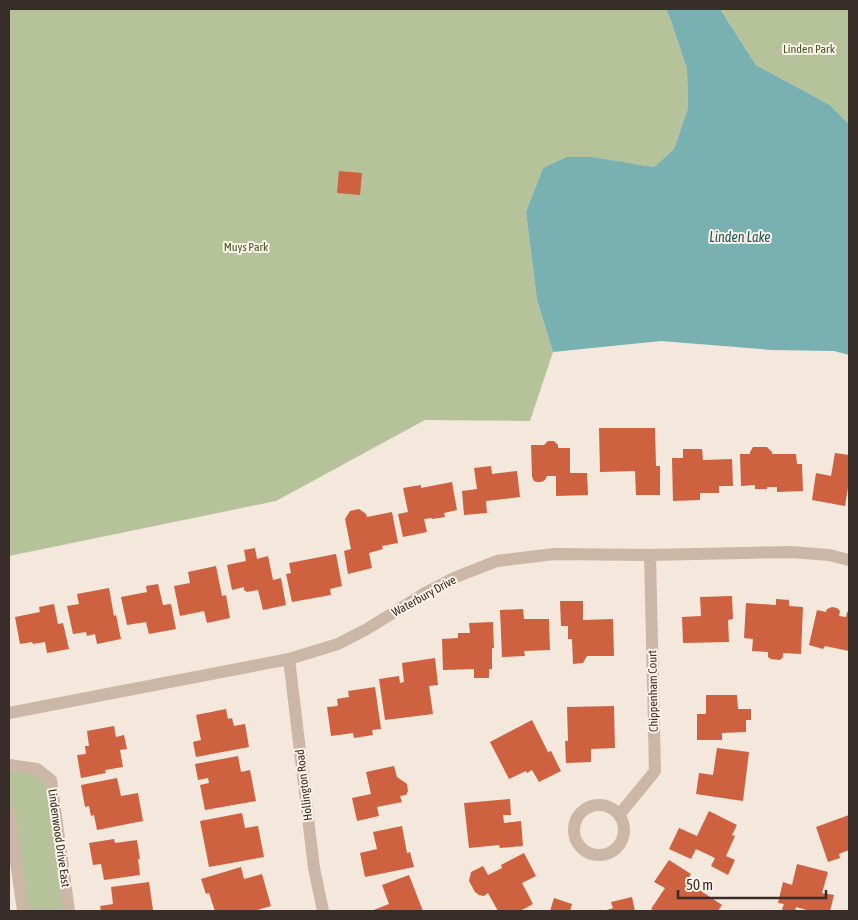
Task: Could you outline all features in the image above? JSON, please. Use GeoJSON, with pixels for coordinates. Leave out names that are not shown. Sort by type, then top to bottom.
{"type":"FeatureCollection","features":[{"type":"Feature","properties":{"kind":"street","name":"Waterbury Drive"},"geometry":{"type":"LineString","coordinates":[[9,712],[289,659],[338,644],[367,629],[425,593],[456,577],[497,561],[554,554],[650,555],[791,552],[829,555],[849,560]]}},
{"type":"Feature","properties":{"kind":"street","name":"Chippenham Court"},"geometry":{"type":"LineString","coordinates":[[619,815],[655,771],[650,555]]}},
{"type":"Feature","properties":{"kind":"street","name":"Hollington Road"},"geometry":{"type":"LineString","coordinates":[[289,659],[314,868],[323,911]]}},
{"type":"Feature","properties":{"kind":"street","name":"Lindenwood Drive East"},"geometry":{"type":"LineString","coordinates":[[9,765],[37,769],[50,780],[69,911]]}},
{"type":"Feature","properties":{"kind":"street"},"geometry":{"type":"LineString","coordinates":[[9,812],[12,849],[23,911]]}},
{"type":"Feature","properties":{"kind":"green space","name":"Muys Park"},"geometry":{"type":"Polygon","coordinates":[[[9,9],[666,9],[687,69],[688,108],[674,149],[654,167],[593,157],[543,168],[526,212],[537,300],[553,352],[530,421],[425,420],[276,501],[9,556],[9,9]]]}},
{"type":"Feature","properties":{"kind":"green space","name":"Linden Park"},"geometry":{"type":"Polygon","coordinates":[[[720,9],[849,9],[849,124],[830,105],[756,65],[720,9]]]}},
{"type":"Feature","properties":{"kind":"green space"},"geometry":{"type":"Polygon","coordinates":[[[9,765],[51,780],[69,911],[23,911],[9,848],[9,765]]]}},
{"type":"Feature","properties":{"kind":"water","name":"Linden Lake"},"geometry":{"type":"Polygon","coordinates":[[[666,9],[720,9],[756,65],[830,105],[849,124],[849,355],[834,351],[772,350],[661,341],[553,352],[537,300],[526,212],[543,168],[567,157],[593,157],[654,167],[674,149],[688,108],[687,69],[666,9]]]}},
{"type":"Feature","properties":{"kind":"building"},"geometry":{"type":"Polygon","coordinates":[[[339,171],[362,173],[360,195],[337,193],[339,171]]]}},
{"type":"Feature","properties":{"kind":"building"},"geometry":{"type":"Polygon","coordinates":[[[599,428],[655,428],[656,466],[660,466],[660,495],[636,495],[635,471],[600,472],[599,428]]]}},
{"type":"Feature","properties":{"kind":"building"},"geometry":{"type":"Polygon","coordinates":[[[548,441],[554,441],[558,448],[570,448],[570,473],[587,473],[588,495],[556,496],[556,476],[547,476],[541,482],[534,481],[532,477],[531,445],[544,445],[548,441]]]}},
{"type":"Feature","properties":{"kind":"building"},"geometry":{"type":"Polygon","coordinates":[[[753,447],[767,447],[772,454],[796,454],[797,464],[802,464],[803,491],[777,492],[777,487],[755,489],[755,485],[741,486],[740,454],[750,454],[753,447]]]}},
{"type":"Feature","properties":{"kind":"building"},"geometry":{"type":"Polygon","coordinates":[[[683,449],[702,449],[703,460],[732,459],[733,486],[719,486],[719,493],[700,493],[700,500],[673,501],[672,458],[683,458],[683,449]]]}},
{"type":"Feature","properties":{"kind":"building"},"geometry":{"type":"Polygon","coordinates":[[[835,453],[849,455],[849,488],[845,506],[812,500],[816,473],[831,476],[835,453]]]}},
{"type":"Feature","properties":{"kind":"building"},"geometry":{"type":"Polygon","coordinates":[[[491,466],[492,474],[517,471],[520,497],[486,501],[487,513],[464,515],[462,491],[477,489],[474,468],[491,466]]]}},
{"type":"Feature","properties":{"kind":"building"},"geometry":{"type":"Polygon","coordinates":[[[452,482],[457,510],[444,513],[445,517],[424,519],[427,532],[403,537],[398,514],[408,512],[403,488],[421,485],[421,488],[452,482]]]}},
{"type":"Feature","properties":{"kind":"building"},"geometry":{"type":"Polygon","coordinates":[[[359,509],[367,517],[392,512],[398,543],[382,546],[383,549],[369,553],[372,568],[348,574],[344,551],[351,549],[345,519],[350,511],[359,509]]]}},
{"type":"Feature","properties":{"kind":"building"},"geometry":{"type":"Polygon","coordinates":[[[255,548],[257,559],[268,556],[273,580],[281,578],[286,605],[263,610],[258,590],[247,592],[244,590],[244,587],[232,590],[227,565],[246,561],[244,550],[255,548]]]}},
{"type":"Feature","properties":{"kind":"building"},"geometry":{"type":"Polygon","coordinates":[[[336,554],[342,586],[330,589],[331,595],[292,602],[286,574],[291,573],[289,563],[336,554]]]}},
{"type":"Feature","properties":{"kind":"building"},"geometry":{"type":"Polygon","coordinates":[[[216,566],[222,596],[226,595],[230,618],[207,623],[204,611],[180,616],[174,586],[190,583],[188,572],[216,566]]]}},
{"type":"Feature","properties":{"kind":"building"},"geometry":{"type":"Polygon","coordinates":[[[158,584],[163,605],[171,604],[176,629],[149,634],[146,622],[127,625],[121,597],[147,592],[146,586],[158,584]]]}},
{"type":"Feature","properties":{"kind":"building"},"geometry":{"type":"Polygon","coordinates":[[[109,588],[114,616],[116,615],[121,639],[97,644],[95,634],[87,636],[86,632],[73,634],[67,606],[79,604],[77,594],[109,588]]]}},
{"type":"Feature","properties":{"kind":"building"},"geometry":{"type":"Polygon","coordinates":[[[732,596],[733,619],[728,620],[729,642],[683,643],[682,617],[701,616],[700,597],[732,596]]]}},
{"type":"Feature","properties":{"kind":"building"},"geometry":{"type":"Polygon","coordinates":[[[776,599],[789,600],[789,606],[803,607],[801,654],[783,653],[783,657],[780,660],[768,657],[768,652],[752,651],[753,639],[744,638],[746,603],[776,605],[776,599]]]}},
{"type":"Feature","properties":{"kind":"building"},"geometry":{"type":"Polygon","coordinates":[[[560,601],[583,601],[583,620],[613,619],[614,656],[587,656],[583,663],[573,664],[572,639],[568,639],[568,626],[561,626],[560,601]]]}},
{"type":"Feature","properties":{"kind":"building"},"geometry":{"type":"Polygon","coordinates":[[[54,604],[58,624],[63,623],[69,649],[47,653],[45,642],[20,644],[15,617],[40,612],[39,607],[54,604]]]}},
{"type":"Feature","properties":{"kind":"building"},"geometry":{"type":"Polygon","coordinates":[[[832,607],[840,611],[839,616],[846,617],[847,612],[849,612],[849,651],[825,646],[823,649],[809,645],[817,610],[826,612],[827,609],[832,607]]]}},
{"type":"Feature","properties":{"kind":"building"},"geometry":{"type":"Polygon","coordinates":[[[523,609],[524,619],[549,619],[550,650],[524,651],[525,656],[502,657],[500,610],[523,609]]]}},
{"type":"Feature","properties":{"kind":"building"},"geometry":{"type":"Polygon","coordinates":[[[493,622],[494,648],[492,648],[492,669],[489,669],[489,678],[474,678],[474,669],[443,670],[442,639],[458,638],[458,633],[470,633],[469,623],[493,622]]]}},
{"type":"Feature","properties":{"kind":"building"},"geometry":{"type":"Polygon","coordinates":[[[435,658],[438,685],[429,686],[433,714],[385,720],[379,679],[399,676],[400,683],[404,682],[402,663],[435,658]]]}},
{"type":"Feature","properties":{"kind":"building"},"geometry":{"type":"Polygon","coordinates":[[[375,687],[381,729],[372,730],[373,735],[354,738],[353,733],[331,736],[327,707],[338,706],[337,699],[349,697],[348,691],[375,687]]]}},
{"type":"Feature","properties":{"kind":"building"},"geometry":{"type":"Polygon","coordinates":[[[706,695],[737,695],[738,709],[751,709],[751,720],[746,720],[746,732],[722,733],[722,740],[697,740],[697,714],[706,714],[706,695]]]}},
{"type":"Feature","properties":{"kind":"building"},"geometry":{"type":"Polygon","coordinates":[[[614,706],[615,748],[591,749],[591,762],[566,763],[565,741],[568,741],[567,707],[614,706]]]}},
{"type":"Feature","properties":{"kind":"building"},"geometry":{"type":"Polygon","coordinates":[[[226,709],[228,719],[232,718],[234,726],[245,724],[249,747],[196,757],[193,742],[201,740],[196,715],[226,709]]]}},
{"type":"Feature","properties":{"kind":"building"},"geometry":{"type":"Polygon","coordinates":[[[532,720],[548,752],[551,751],[561,771],[539,782],[532,770],[509,779],[490,742],[532,720]]]}},
{"type":"Feature","properties":{"kind":"building"},"geometry":{"type":"Polygon","coordinates":[[[114,726],[116,737],[124,735],[127,749],[120,750],[123,767],[105,770],[106,773],[81,778],[77,755],[86,754],[85,746],[89,746],[87,731],[114,726]]]}},
{"type":"Feature","properties":{"kind":"building"},"geometry":{"type":"Polygon","coordinates":[[[717,748],[749,752],[743,801],[696,794],[699,773],[713,775],[717,748]]]}},
{"type":"Feature","properties":{"kind":"building"},"geometry":{"type":"Polygon","coordinates":[[[238,756],[241,772],[250,770],[256,801],[205,810],[200,785],[209,783],[208,778],[198,780],[195,764],[238,756]]]}},
{"type":"Feature","properties":{"kind":"building"},"geometry":{"type":"Polygon","coordinates":[[[394,766],[397,777],[407,784],[408,791],[406,795],[400,796],[402,802],[377,807],[379,816],[357,821],[352,798],[371,794],[366,772],[394,766]]]}},
{"type":"Feature","properties":{"kind":"building"},"geometry":{"type":"Polygon","coordinates":[[[117,778],[121,796],[138,793],[143,821],[97,830],[94,815],[91,816],[89,806],[85,807],[81,785],[117,778]]]}},
{"type":"Feature","properties":{"kind":"building"},"geometry":{"type":"Polygon","coordinates":[[[510,799],[511,815],[503,815],[504,823],[521,821],[523,846],[500,848],[499,845],[469,848],[464,803],[510,799]]]}},
{"type":"Feature","properties":{"kind":"building"},"geometry":{"type":"Polygon","coordinates":[[[709,811],[737,825],[732,835],[735,836],[726,856],[735,860],[728,875],[711,866],[715,858],[696,849],[691,859],[669,849],[679,828],[697,836],[709,811]]]}},
{"type":"Feature","properties":{"kind":"building"},"geometry":{"type":"Polygon","coordinates":[[[242,813],[245,828],[258,826],[264,857],[209,867],[200,821],[242,813]]]}},
{"type":"Feature","properties":{"kind":"building"},"geometry":{"type":"Polygon","coordinates":[[[849,815],[849,850],[839,854],[840,858],[828,862],[816,827],[849,815]]]}},
{"type":"Feature","properties":{"kind":"building"},"geometry":{"type":"Polygon","coordinates":[[[402,826],[407,853],[410,852],[414,867],[365,877],[360,853],[377,849],[373,832],[402,826]]]}},
{"type":"Feature","properties":{"kind":"building"},"geometry":{"type":"Polygon","coordinates":[[[114,839],[115,843],[137,840],[140,875],[104,880],[101,864],[93,865],[89,843],[114,839]]]}},
{"type":"Feature","properties":{"kind":"building"},"geometry":{"type":"Polygon","coordinates":[[[524,853],[536,876],[522,883],[533,904],[520,911],[498,911],[488,893],[484,896],[475,892],[469,881],[471,872],[483,866],[488,875],[502,868],[501,865],[524,853]]]}},
{"type":"Feature","properties":{"kind":"building"},"geometry":{"type":"Polygon","coordinates":[[[669,860],[691,874],[686,881],[722,905],[718,911],[655,911],[651,909],[665,888],[654,882],[669,860]]]}},
{"type":"Feature","properties":{"kind":"building"},"geometry":{"type":"Polygon","coordinates":[[[797,864],[828,872],[822,893],[834,895],[830,911],[806,911],[796,907],[795,911],[784,911],[782,909],[784,904],[778,903],[783,882],[792,885],[797,864]]]}},
{"type":"Feature","properties":{"kind":"building"},"geometry":{"type":"Polygon","coordinates":[[[241,867],[244,879],[262,874],[271,906],[254,911],[215,911],[209,893],[206,894],[201,879],[241,867]]]}},
{"type":"Feature","properties":{"kind":"building"},"geometry":{"type":"Polygon","coordinates":[[[409,875],[423,911],[371,911],[389,904],[382,885],[409,875]]]}},
{"type":"Feature","properties":{"kind":"building"},"geometry":{"type":"Polygon","coordinates":[[[149,882],[153,910],[101,911],[100,906],[113,904],[111,887],[149,882]]]}},
{"type":"Feature","properties":{"kind":"building"},"geometry":{"type":"Polygon","coordinates":[[[632,897],[635,911],[604,911],[613,908],[611,902],[632,897]]]}},
{"type":"Feature","properties":{"kind":"building"},"geometry":{"type":"Polygon","coordinates":[[[554,898],[572,904],[570,911],[550,911],[554,898]]]}}]}
